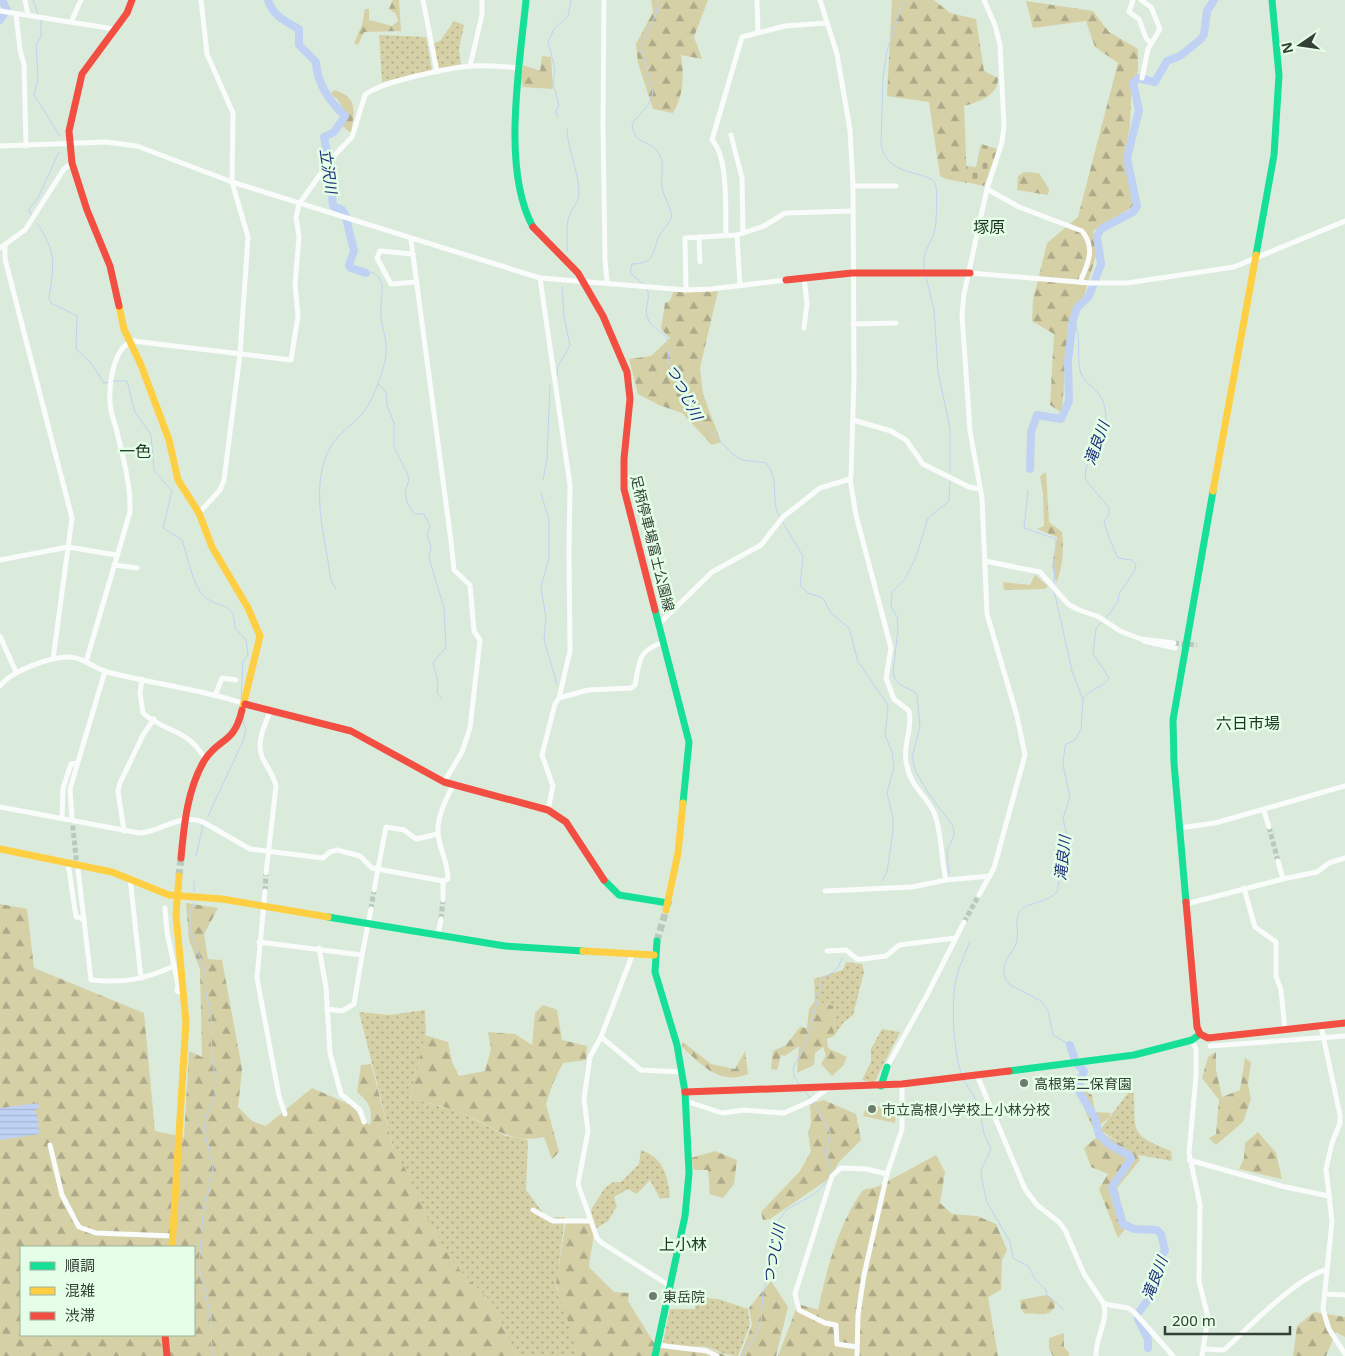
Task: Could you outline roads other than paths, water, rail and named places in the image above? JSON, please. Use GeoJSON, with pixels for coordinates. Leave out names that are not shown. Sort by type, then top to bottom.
{"type":"FeatureCollection","features":[{"type":"Feature","properties":{"kind":"street"},"geometry":{"type":"LineString","coordinates":[[25,0],[28,15]]}},
{"type":"Feature","properties":{"kind":"street"},"geometry":{"type":"LineString","coordinates":[[71,22],[81,0]]}},
{"type":"Feature","properties":{"kind":"street"},"geometry":{"type":"LineString","coordinates":[[132,0],[127,13],[82,74],[69,131],[72,163],[87,210],[110,266],[129,342],[141,365],[169,440],[178,480],[199,513],[212,548],[248,608],[260,636],[240,721],[233,736],[206,760],[188,806],[181,858]]}},
{"type":"Feature","properties":{"kind":"street"},"geometry":{"type":"LineString","coordinates":[[199,513],[220,490],[224,480],[240,354],[248,237],[232,182],[233,112],[207,54],[201,0]]}},
{"type":"Feature","properties":{"kind":"street"},"geometry":{"type":"LineString","coordinates":[[423,0],[437,72]]}},
{"type":"Feature","properties":{"kind":"street"},"geometry":{"type":"LineString","coordinates":[[470,66],[482,14],[482,0]]}},
{"type":"Feature","properties":{"kind":"street","name":"足柄停車場富士公園線"},"geometry":{"type":"LineString","coordinates":[[526,0],[516,125],[523,201],[536,231],[572,265],[583,280],[627,372],[630,392],[623,462],[624,489],[660,624],[688,742],[678,853],[667,906],[620,894],[604,880],[566,822],[548,810]]}},
{"type":"Feature","properties":{"kind":"street"},"geometry":{"type":"LineString","coordinates":[[604,0],[603,124],[607,282]]}},
{"type":"Feature","properties":{"kind":"street"},"geometry":{"type":"LineString","coordinates":[[757,0],[758,32]]}},
{"type":"Feature","properties":{"kind":"street"},"geometry":{"type":"LineString","coordinates":[[820,0],[841,74],[850,130],[853,186],[853,420],[850,479],[856,515],[891,648],[886,678],[894,699],[909,711],[912,724],[905,750],[906,762],[912,783],[936,816],[946,880]]}},
{"type":"Feature","properties":{"kind":"street"},"geometry":{"type":"LineString","coordinates":[[979,895],[990,876],[1009,819],[1024,766],[1025,748],[987,614],[980,489],[970,431],[962,315],[964,294],[987,190],[1002,142],[1004,126],[1000,45],[995,25],[984,0]]}},
{"type":"Feature","properties":{"kind":"street"},"geometry":{"type":"LineString","coordinates":[[1132,0],[1129,12],[1139,19],[1146,38],[1150,42]]}},
{"type":"Feature","properties":{"kind":"street"},"geometry":{"type":"LineString","coordinates":[[1141,0],[1150,3],[1159,21],[1160,29],[1159,34],[1150,42],[1142,78]]}},
{"type":"Feature","properties":{"kind":"street"},"geometry":{"type":"LineString","coordinates":[[1272,0],[1278,50],[1277,125],[1255,260],[1176,698],[1173,742],[1179,828],[1197,1028],[1200,1034],[1208,1038],[1345,1023]]}},
{"type":"Feature","properties":{"kind":"street"},"geometry":{"type":"LineString","coordinates":[[0,11],[114,29]]}},
{"type":"Feature","properties":{"kind":"street"},"geometry":{"type":"LineString","coordinates":[[14,13],[24,64],[26,146]]}},
{"type":"Feature","properties":{"kind":"street"},"geometry":{"type":"LineString","coordinates":[[726,236],[724,186],[719,148],[712,140],[742,37],[785,26],[826,23]]}},
{"type":"Feature","properties":{"kind":"street"},"geometry":{"type":"LineString","coordinates":[[86,662],[116,555],[125,532],[130,502],[111,408],[112,377],[120,352],[129,342],[133,341],[291,360],[298,316],[295,284],[299,237],[296,217],[298,204],[332,158],[352,138],[365,95],[380,86],[470,66],[520,68]]}},
{"type":"Feature","properties":{"kind":"street"},"geometry":{"type":"LineString","coordinates":[[731,135],[742,178],[740,286]]}},
{"type":"Feature","properties":{"kind":"street"},"geometry":{"type":"LineString","coordinates":[[0,146],[106,142],[137,146],[232,182],[298,204],[540,278],[583,280],[686,290],[852,274],[970,273],[1099,284],[1127,283],[1234,267],[1255,260],[1345,221]]}},
{"type":"Feature","properties":{"kind":"street"},"geometry":{"type":"LineString","coordinates":[[53,659],[72,518],[2,247],[25,230],[64,169],[72,163]]}},
{"type":"Feature","properties":{"kind":"street"},"geometry":{"type":"LineString","coordinates":[[853,186],[896,186]]}},
{"type":"Feature","properties":{"kind":"street"},"geometry":{"type":"LineString","coordinates":[[987,190],[1019,207],[1082,231],[1086,236],[1091,255],[1080,282]]}},
{"type":"Feature","properties":{"kind":"street"},"geometry":{"type":"LineString","coordinates":[[686,290],[685,238],[740,234],[764,226],[785,213],[852,211]]}},
{"type":"Feature","properties":{"kind":"street"},"geometry":{"type":"LineString","coordinates":[[699,237],[700,262]]}},
{"type":"Feature","properties":{"kind":"street"},"geometry":{"type":"LineString","coordinates":[[411,240],[451,541],[452,562],[454,570],[470,585],[474,631],[480,640],[470,728],[462,752],[444,782]]}},
{"type":"Feature","properties":{"kind":"street"},"geometry":{"type":"LineString","coordinates":[[413,254],[380,251],[377,258],[391,284],[417,282]]}},
{"type":"Feature","properties":{"kind":"street"},"geometry":{"type":"LineString","coordinates":[[0,686],[3,677],[53,659],[74,657],[105,671],[215,696],[351,731],[444,782],[548,810],[553,786],[542,755],[555,704],[559,698],[570,651],[568,551],[570,486],[540,278]]}},
{"type":"Feature","properties":{"kind":"street"},"geometry":{"type":"LineString","coordinates":[[804,278],[807,303],[804,328]]}},
{"type":"Feature","properties":{"kind":"street"},"geometry":{"type":"LineString","coordinates":[[853,324],[896,323]]}},
{"type":"Feature","properties":{"kind":"street"},"geometry":{"type":"LineString","coordinates":[[853,420],[891,431],[906,440],[923,464],[969,487],[980,489]]}},
{"type":"Feature","properties":{"kind":"street"},"geometry":{"type":"LineString","coordinates":[[660,624],[712,572],[761,545],[783,517],[820,488],[850,479]]}},
{"type":"Feature","properties":{"kind":"street"},"geometry":{"type":"LineString","coordinates":[[0,560],[68,547],[116,555]]}},
{"type":"Feature","properties":{"kind":"street"},"geometry":{"type":"LineString","coordinates":[[984,561],[1040,572],[1068,604],[1110,623],[1120,631],[1141,639],[1175,646]]}},
{"type":"Feature","properties":{"kind":"street"},"geometry":{"type":"LineString","coordinates":[[114,565],[137,568]]}},
{"type":"Feature","properties":{"kind":"street"},"geometry":{"type":"LineString","coordinates":[[0,636],[16,672]]}},
{"type":"Feature","properties":{"kind":"street"},"geometry":{"type":"LineString","coordinates":[[559,698],[588,690],[631,688],[635,685],[642,654],[646,649],[664,642]]}},
{"type":"Feature","properties":{"kind":"street"},"geometry":{"type":"LineString","coordinates":[[72,818],[70,794],[77,762],[105,671]]}},
{"type":"Feature","properties":{"kind":"street"},"geometry":{"type":"LineString","coordinates":[[215,696],[222,678],[236,680]]}},
{"type":"Feature","properties":{"kind":"street"},"geometry":{"type":"LineString","coordinates":[[142,679],[140,694],[143,713],[187,737],[199,749],[206,760]]}},
{"type":"Feature","properties":{"kind":"street"},"geometry":{"type":"LineString","coordinates":[[266,873],[276,786],[272,772],[262,756],[260,743],[271,710]]}},
{"type":"Feature","properties":{"kind":"street"},"geometry":{"type":"LineString","coordinates":[[124,831],[118,791],[120,782],[143,735],[154,719]]}},
{"type":"Feature","properties":{"kind":"street"},"geometry":{"type":"LineString","coordinates":[[62,818],[63,788],[71,764],[77,762]]}},
{"type":"Feature","properties":{"kind":"street"},"geometry":{"type":"LineString","coordinates":[[443,900],[444,881],[448,879],[448,865],[438,834],[440,816],[453,785]]}},
{"type":"Feature","properties":{"kind":"street"},"geometry":{"type":"LineString","coordinates":[[1179,828],[1209,825],[1345,786]]}},
{"type":"Feature","properties":{"kind":"street"},"geometry":{"type":"LineString","coordinates":[[0,807],[124,831],[146,833],[186,819],[203,822],[250,849],[323,858],[330,852],[337,850],[356,854],[378,870],[444,881]]}},
{"type":"Feature","properties":{"kind":"street"},"geometry":{"type":"LineString","coordinates":[[1264,810],[1269,827]]}},
{"type":"Feature","properties":{"kind":"street"},"geometry":{"type":"LineString","coordinates":[[374,890],[386,827],[404,830],[416,839],[438,834]]}},
{"type":"Feature","properties":{"kind":"street"},"geometry":{"type":"LineString","coordinates":[[0,849],[130,878],[176,897],[214,898],[330,915],[368,924],[516,947],[654,954]]}},
{"type":"Feature","properties":{"kind":"street"},"geometry":{"type":"LineString","coordinates":[[1186,904],[1244,888],[1317,872],[1329,863],[1345,858]]}},
{"type":"Feature","properties":{"kind":"street"},"geometry":{"type":"LineString","coordinates":[[1278,861],[1283,879]]}},
{"type":"Feature","properties":{"kind":"street"},"geometry":{"type":"LineString","coordinates":[[68,864],[76,917],[84,919]]}},
{"type":"Feature","properties":{"kind":"street"},"geometry":{"type":"LineString","coordinates":[[78,870],[91,980],[118,983],[141,978],[174,966]]}},
{"type":"Feature","properties":{"kind":"street"},"geometry":{"type":"LineString","coordinates":[[172,1246],[184,1075],[184,994],[177,931],[176,897],[178,876]]}},
{"type":"Feature","properties":{"kind":"street"},"geometry":{"type":"LineString","coordinates":[[825,891],[912,887],[946,880],[990,876]]}},
{"type":"Feature","properties":{"kind":"street"},"geometry":{"type":"LineString","coordinates":[[130,878],[141,978]]}},
{"type":"Feature","properties":{"kind":"street"},"geometry":{"type":"LineString","coordinates":[[1244,888],[1255,926],[1276,942],[1276,976],[1281,990],[1285,1030]]}},
{"type":"Feature","properties":{"kind":"street"},"geometry":{"type":"LineString","coordinates":[[264,892],[259,942],[258,986],[279,1096],[285,1114]]}},
{"type":"Feature","properties":{"kind":"street"},"geometry":{"type":"LineString","coordinates":[[165,908],[178,985],[177,991],[184,994]]}},
{"type":"Feature","properties":{"kind":"street"},"geometry":{"type":"LineString","coordinates":[[327,1009],[342,1011],[354,1004],[370,909]]}},
{"type":"Feature","properties":{"kind":"street"},"geometry":{"type":"LineString","coordinates":[[438,935],[441,919]]}},
{"type":"Feature","properties":{"kind":"street"},"geometry":{"type":"LineString","coordinates":[[881,1086],[886,1067],[927,995],[964,922]]}},
{"type":"Feature","properties":{"kind":"street"},"geometry":{"type":"LineString","coordinates":[[827,951],[846,950],[857,959],[863,959],[886,956],[898,945],[955,938]]}},
{"type":"Feature","properties":{"kind":"street"},"geometry":{"type":"LineString","coordinates":[[655,1356],[689,1185],[685,1092],[671,1024],[656,977],[654,954],[657,941]]}},
{"type":"Feature","properties":{"kind":"street"},"geometry":{"type":"LineString","coordinates":[[259,942],[319,948],[362,955]]}},
{"type":"Feature","properties":{"kind":"street"},"geometry":{"type":"LineString","coordinates":[[319,948],[322,955],[330,1053],[341,1094],[360,1110],[364,1122]]}},
{"type":"Feature","properties":{"kind":"street"},"geometry":{"type":"LineString","coordinates":[[633,953],[602,1037],[590,1057],[584,1099],[588,1131],[579,1178],[581,1192],[591,1221],[602,1243],[670,1286]]}},
{"type":"Feature","properties":{"kind":"street"},"geometry":{"type":"LineString","coordinates":[[1322,1026],[1340,1115],[1340,1123],[1332,1144],[1326,1169],[1332,1221],[1326,1270],[1324,1316],[1329,1329],[1345,1354]]}},
{"type":"Feature","properties":{"kind":"street"},"geometry":{"type":"LineString","coordinates":[[685,1092],[902,1084],[1134,1055],[1192,1040],[1200,1034]]}},
{"type":"Feature","properties":{"kind":"street"},"geometry":{"type":"LineString","coordinates":[[1210,1046],[1345,1036]]}},
{"type":"Feature","properties":{"kind":"street"},"geometry":{"type":"LineString","coordinates":[[602,1037],[641,1070],[682,1072]]}},
{"type":"Feature","properties":{"kind":"street"},"geometry":{"type":"LineString","coordinates":[[1192,1040],[1196,1049],[1196,1076],[1189,1160],[1200,1206],[1199,1281],[1208,1318],[1202,1356]]}},
{"type":"Feature","properties":{"kind":"street"},"geometry":{"type":"LineString","coordinates":[[977,1075],[1024,1189],[1037,1206],[1059,1222],[1084,1274],[1104,1304],[1105,1322],[1097,1340],[1096,1356]]}},
{"type":"Feature","properties":{"kind":"street"},"geometry":{"type":"LineString","coordinates":[[857,1356],[858,1315],[864,1275],[887,1174],[902,1129],[902,1084]]}},
{"type":"Feature","properties":{"kind":"street"},"geometry":{"type":"LineString","coordinates":[[686,1101],[722,1113],[743,1110],[784,1113],[810,1101],[828,1088]]}},
{"type":"Feature","properties":{"kind":"street"},"geometry":{"type":"LineString","coordinates":[[50,1145],[62,1195],[79,1227],[96,1232],[173,1236]]}},
{"type":"Feature","properties":{"kind":"street"},"geometry":{"type":"LineString","coordinates":[[1189,1160],[1281,1186],[1329,1196]]}},
{"type":"Feature","properties":{"kind":"street"},"geometry":{"type":"LineString","coordinates":[[857,1347],[837,1344],[836,1324],[825,1323],[800,1310],[795,1294],[832,1176],[841,1168],[866,1169],[887,1174]]}},
{"type":"Feature","properties":{"kind":"street"},"geometry":{"type":"LineString","coordinates":[[533,1210],[553,1221],[591,1221]]}},
{"type":"Feature","properties":{"kind":"street"},"geometry":{"type":"LineString","coordinates":[[1203,1349],[1224,1350],[1286,1295],[1318,1272],[1326,1270]]}},
{"type":"Feature","properties":{"kind":"street"},"geometry":{"type":"LineString","coordinates":[[1324,1294],[1345,1295]]}},
{"type":"Feature","properties":{"kind":"street"},"geometry":{"type":"LineString","coordinates":[[1104,1304],[1128,1308],[1134,1312],[1174,1356]]}},
{"type":"Feature","properties":{"kind":"street"},"geometry":{"type":"LineString","coordinates":[[165,1336],[167,1356]]}},
{"type":"Feature","properties":{"kind":"street"},"geometry":{"type":"LineString","coordinates":[[658,1344],[707,1351],[717,1356]]}},
{"type":"Feature","properties":{"kind":"water"},"geometry":{"type":"Polygon","coordinates":[[[38,1103],[39,1108],[34,1111],[38,1116],[39,1134],[0,1140],[0,1108],[38,1103]]]}},
{"type":"Feature","properties":{"kind":"waterway"},"geometry":{"type":"LineString","coordinates":[[0,20],[7,10],[2,0]]}},
{"type":"Feature","properties":{"kind":"waterway"},"geometry":{"type":"LineString","coordinates":[[33,0],[38,14]]}},
{"type":"Feature","properties":{"kind":"waterway","name":"立沢川"},"geometry":{"type":"LineString","coordinates":[[268,0],[276,14],[299,29],[299,45],[316,62],[325,92],[345,116],[334,132],[324,137],[333,177],[332,202],[333,206],[342,210],[345,214],[354,251],[349,265],[351,268],[366,273]]}},
{"type":"Feature","properties":{"kind":"waterway"},"geometry":{"type":"LineString","coordinates":[[558,118],[556,111],[559,105],[553,83],[555,69],[548,42],[554,29],[568,16],[571,0]]}},
{"type":"Feature","properties":{"kind":"waterway","name":"つつじ川"},"geometry":{"type":"LineString","coordinates":[[643,284],[630,273],[632,264],[641,263],[650,258],[661,233],[672,216],[662,187],[662,160],[654,148],[638,139],[633,130],[632,123],[648,105],[653,93],[641,46],[656,14],[658,0]]}},
{"type":"Feature","properties":{"kind":"waterway"},"geometry":{"type":"LineString","coordinates":[[904,0],[887,50],[883,78],[881,145],[885,156],[892,164],[901,169],[927,177],[936,186],[935,229],[925,254],[924,269]]}},
{"type":"Feature","properties":{"kind":"waterway","name":"滝良川"},"geometry":{"type":"LineString","coordinates":[[1030,469],[1031,432],[1037,415],[1061,419],[1069,401],[1068,361],[1073,320],[1077,308],[1089,296],[1101,264],[1097,236],[1101,229],[1133,212],[1137,206],[1127,158],[1139,110],[1133,83],[1138,78],[1155,82],[1167,61],[1180,56],[1201,39],[1204,34],[1207,11],[1214,0]]}},
{"type":"Feature","properties":{"kind":"waterway"},"geometry":{"type":"LineString","coordinates":[[41,20],[41,37],[36,45],[38,79],[34,95],[60,136]]}},
{"type":"Feature","properties":{"kind":"waterway"},"geometry":{"type":"LineString","coordinates":[[567,129],[577,175],[579,195],[568,220],[567,251]]}},
{"type":"Feature","properties":{"kind":"waterway"},"geometry":{"type":"LineString","coordinates":[[31,215],[29,209],[38,198],[59,152]]}},
{"type":"Feature","properties":{"kind":"waterway"},"geometry":{"type":"LineString","coordinates":[[37,223],[51,251],[53,267],[49,298],[51,303],[77,316],[76,349],[91,363],[104,383],[109,382]]}},
{"type":"Feature","properties":{"kind":"waterway"},"geometry":{"type":"LineString","coordinates":[[336,589],[330,576],[321,518],[321,474],[334,441],[362,414],[369,404],[383,369],[386,350],[381,315],[382,284],[373,272],[366,273]]}},
{"type":"Feature","properties":{"kind":"waterway"},"geometry":{"type":"LineString","coordinates":[[926,277],[934,310],[938,372],[950,428],[950,472]]}},
{"type":"Feature","properties":{"kind":"waterway"},"geometry":{"type":"LineString","coordinates":[[557,376],[558,366],[570,345],[564,317],[562,286]]}},
{"type":"Feature","properties":{"kind":"waterway","name":"つつじ川"},"geometry":{"type":"LineString","coordinates":[[647,289],[647,317],[652,325],[667,337],[669,365],[699,421],[735,456],[743,460],[766,463],[773,476],[775,504],[780,517]]}},
{"type":"Feature","properties":{"kind":"waterway","name":"滝良川"},"geometry":{"type":"LineString","coordinates":[[1073,320],[1079,339],[1080,370],[1082,376],[1099,394],[1105,409],[1106,421],[1086,468],[1085,479],[1109,508],[1109,515],[1104,524],[1118,558],[1132,560],[1136,564],[1135,570],[1119,594],[1118,602],[1105,619]]}},
{"type":"Feature","properties":{"kind":"waterway"},"geometry":{"type":"LineString","coordinates":[[113,381],[127,381],[135,412],[151,435],[154,470],[172,491],[163,528],[182,540],[194,579],[201,593],[212,602],[230,610],[235,628],[246,640],[248,655],[243,661],[241,700]]}},
{"type":"Feature","properties":{"kind":"waterway"},"geometry":{"type":"LineString","coordinates":[[377,383],[386,392],[387,405],[394,423],[394,447],[409,480],[405,492],[407,502],[414,514],[424,514],[430,526],[427,535],[431,546],[429,558],[444,608],[446,647],[433,663],[438,682],[437,693],[441,698]]}},
{"type":"Feature","properties":{"kind":"waterway"},"geometry":{"type":"LineString","coordinates":[[543,480],[547,459],[550,385]]}},
{"type":"Feature","properties":{"kind":"waterway"},"geometry":{"type":"LineString","coordinates":[[949,874],[947,851],[954,836],[953,826],[929,794],[916,772],[912,758],[920,726],[917,695],[898,683],[894,677],[898,629],[897,617],[891,606],[892,592],[905,579],[916,557],[928,518],[949,501],[950,482]]}},
{"type":"Feature","properties":{"kind":"waterway","name":"滝良川"},"geometry":{"type":"LineString","coordinates":[[1028,490],[1024,528],[1056,539],[1054,584]]}},
{"type":"Feature","properties":{"kind":"waterway"},"geometry":{"type":"LineString","coordinates":[[541,493],[549,520],[549,558],[541,587],[546,618],[544,640],[557,684]]}},
{"type":"Feature","properties":{"kind":"waterway","name":"つつじ川"},"geometry":{"type":"LineString","coordinates":[[782,521],[803,556],[800,586],[808,593],[823,598],[831,613],[849,628],[858,662],[886,702],[888,709],[885,735],[892,752],[894,767],[887,793],[893,818],[893,831],[887,872],[882,881]]}},
{"type":"Feature","properties":{"kind":"waterway","name":"滝良川"},"geometry":{"type":"LineString","coordinates":[[1054,590],[1072,671],[1083,700],[1081,729],[1075,740],[1065,745],[1063,765],[1070,797],[1063,818],[1067,837],[1057,892],[1048,899],[1025,907],[1019,912],[1016,943],[1005,963],[1004,972],[1010,985],[1041,1001],[1048,1011],[1053,1035],[1070,1045]]}},
{"type":"Feature","properties":{"kind":"waterway","name":"滝良川"},"geometry":{"type":"LineString","coordinates":[[1083,699],[1109,678],[1093,654],[1096,628],[1102,622]]}},
{"type":"Feature","properties":{"kind":"waterway"},"geometry":{"type":"LineString","coordinates":[[208,816],[243,741],[246,730],[243,721]]}},
{"type":"Feature","properties":{"kind":"waterway"},"geometry":{"type":"LineString","coordinates":[[196,856],[203,825]]}},
{"type":"Feature","properties":{"kind":"waterway"},"geometry":{"type":"LineString","coordinates":[[194,881],[194,891]]}},
{"type":"Feature","properties":{"kind":"waterway"},"geometry":{"type":"LineString","coordinates":[[194,902],[190,912],[190,930],[205,971],[206,995],[211,1014],[212,1061],[216,1079],[215,1095],[206,1117],[204,1128],[213,1169],[203,1215],[199,1266],[211,1317],[212,1356]]}},
{"type":"Feature","properties":{"kind":"waterway"},"geometry":{"type":"LineString","coordinates":[[961,1073],[954,1036],[953,1009],[958,972],[969,943]]}},
{"type":"Feature","properties":{"kind":"waterway","name":"つつじ川"},"geometry":{"type":"LineString","coordinates":[[799,1084],[794,1076],[793,1068],[808,1039],[822,980],[838,968],[842,958]]}},
{"type":"Feature","properties":{"kind":"waterway","name":"滝良川"},"geometry":{"type":"LineString","coordinates":[[1070,1045],[1074,1057]]}},
{"type":"Feature","properties":{"kind":"waterway","name":"滝良川"},"geometry":{"type":"LineString","coordinates":[[1078,1065],[1084,1071],[1080,1082],[1080,1093],[1095,1118],[1099,1135],[1110,1145],[1130,1156],[1131,1159],[1112,1187],[1123,1224],[1134,1229],[1157,1230],[1161,1234],[1165,1250],[1154,1271],[1150,1297],[1139,1312]]}},
{"type":"Feature","properties":{"kind":"waterway"},"geometry":{"type":"LineString","coordinates":[[963,1079],[978,1103],[984,1134],[991,1149],[981,1170],[987,1202],[1010,1242],[1013,1258],[1028,1266],[1036,1280],[1046,1290],[1047,1295],[1064,1310]]}},
{"type":"Feature","properties":{"kind":"waterway","name":"つつじ川"},"geometry":{"type":"LineString","coordinates":[[805,1091],[810,1098]]}},
{"type":"Feature","properties":{"kind":"waterway","name":"つつじ川"},"geometry":{"type":"LineString","coordinates":[[813,1101],[830,1132],[826,1153],[832,1169],[830,1175]]}},
{"type":"Feature","properties":{"kind":"waterway","name":"つつじ川"},"geometry":{"type":"LineString","coordinates":[[742,1356],[755,1337],[761,1323],[763,1293],[770,1268],[777,1223],[786,1210],[813,1195],[828,1181]]}},
{"type":"Feature","properties":{"kind":"waterway","name":"滝良川"},"geometry":{"type":"LineString","coordinates":[[1138,1319],[1148,1339],[1148,1348]]}},
{"type":"Feature","properties":{"kind":"tunnel"},"geometry":{"type":"LineString","coordinates":[[1174,643],[1197,645]]}},
{"type":"Feature","properties":{"kind":"tunnel"},"geometry":{"type":"LineString","coordinates":[[72,818],[77,867]]}},
{"type":"Feature","properties":{"kind":"tunnel"},"geometry":{"type":"LineString","coordinates":[[1269,827],[1278,861]]}},
{"type":"Feature","properties":{"kind":"tunnel"},"geometry":{"type":"LineString","coordinates":[[179,876],[181,858]]}},
{"type":"Feature","properties":{"kind":"tunnel"},"geometry":{"type":"LineString","coordinates":[[265,891],[266,873]]}},
{"type":"Feature","properties":{"kind":"tunnel"},"geometry":{"type":"LineString","coordinates":[[371,909],[374,890]]}},
{"type":"Feature","properties":{"kind":"tunnel"},"geometry":{"type":"LineString","coordinates":[[964,922],[979,895]]}},
{"type":"Feature","properties":{"kind":"tunnel"},"geometry":{"type":"LineString","coordinates":[[441,919],[443,900]]}},
{"type":"Feature","properties":{"kind":"tunnel"},"geometry":{"type":"LineString","coordinates":[[657,941],[666,910]]}},
{"type":"Feature","properties":{"kind":"place","name":"高根第二保育園"},"geometry":{"type":"Point","coordinates":[1024,1083]}},
{"type":"Feature","properties":{"kind":"place","name":"市立高根小学校上小林分校"},"geometry":{"type":"Point","coordinates":[872,1109]}},
{"type":"Feature","properties":{"kind":"place","name":"東岳院"},"geometry":{"type":"Point","coordinates":[653,1296]}},
{"type":"Feature","properties":{"kind":"district","name":"塚原"},"geometry":{"type":"Point","coordinates":[989,227]}},
{"type":"Feature","properties":{"kind":"district","name":"一色"},"geometry":{"type":"Point","coordinates":[135,451]}},
{"type":"Feature","properties":{"kind":"district","name":"六日市場"},"geometry":{"type":"Point","coordinates":[1248,723]}},
{"type":"Feature","properties":{"kind":"district","name":"上小林"},"geometry":{"type":"Point","coordinates":[683,1244]}}]}
